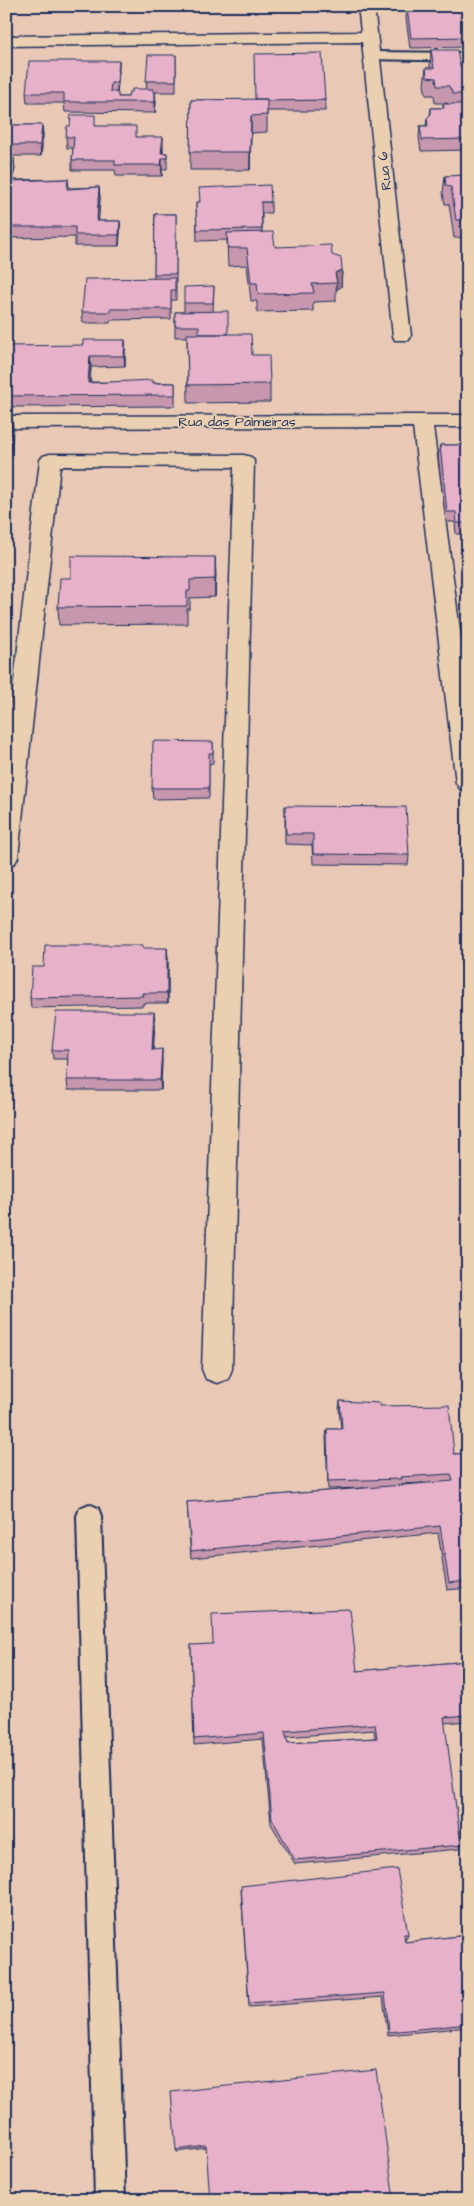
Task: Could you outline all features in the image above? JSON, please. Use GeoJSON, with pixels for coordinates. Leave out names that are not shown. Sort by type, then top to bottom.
{"type":"FeatureCollection","features":[{"type":"Feature","properties":{"kind":"street","name":"Rua 6"},"geometry":{"type":"LineString","coordinates":[[366,6],[402,336]]}},
{"type":"Feature","properties":{"kind":"street"},"geometry":{"type":"LineString","coordinates":[[6,41],[369,37]]}},
{"type":"Feature","properties":{"kind":"street"},"geometry":{"type":"LineString","coordinates":[[422,421],[468,783]]}},
{"type":"Feature","properties":{"kind":"street","name":"Rua das Palmeiras"},"geometry":{"type":"LineString","coordinates":[[6,422],[468,421]]}},
{"type":"Feature","properties":{"kind":"street"},"geometry":{"type":"LineString","coordinates":[[146,460],[154,422]]}},
{"type":"Feature","properties":{"kind":"street"},"geometry":{"type":"LineString","coordinates":[[6,857],[50,460],[244,461],[217,1369]]}},
{"type":"Feature","properties":{"kind":"lane"},"geometry":{"type":"LineString","coordinates":[[371,56],[468,57]]}},
{"type":"Feature","properties":{"kind":"lane"},"geometry":{"type":"LineString","coordinates":[[88,1516],[110,2200]]}},
{"type":"Feature","properties":{"kind":"building"},"geometry":{"type":"Polygon","coordinates":[[[407,8],[468,8],[468,37],[411,38],[407,8]]]}},
{"type":"Feature","properties":{"kind":"building"},"geometry":{"type":"Polygon","coordinates":[[[431,50],[457,50],[460,66],[468,66],[468,94],[453,94],[449,86],[437,86],[436,78],[427,77],[426,68],[434,68],[431,50]]]}},
{"type":"Feature","properties":{"kind":"building"},"geometry":{"type":"Polygon","coordinates":[[[322,53],[325,100],[267,101],[267,99],[255,99],[254,54],[322,53]]]}},
{"type":"Feature","properties":{"kind":"building"},"geometry":{"type":"Polygon","coordinates":[[[148,55],[176,55],[176,81],[146,81],[148,55]]]}},
{"type":"Feature","properties":{"kind":"building"},"geometry":{"type":"Polygon","coordinates":[[[29,61],[119,61],[117,83],[111,83],[110,91],[118,93],[118,97],[128,97],[132,89],[153,89],[153,92],[155,92],[155,102],[64,102],[64,93],[26,93],[29,61]]]}},
{"type":"Feature","properties":{"kind":"building"},"geometry":{"type":"Polygon","coordinates":[[[267,99],[267,115],[251,116],[250,152],[190,152],[191,100],[267,99]]]}},
{"type":"Feature","properties":{"kind":"building"},"geometry":{"type":"Polygon","coordinates":[[[443,104],[468,104],[468,139],[422,140],[420,126],[428,126],[427,118],[431,114],[431,108],[444,108],[443,104]]]}},
{"type":"Feature","properties":{"kind":"building"},"geometry":{"type":"Polygon","coordinates":[[[71,115],[95,115],[95,126],[136,126],[136,137],[163,137],[161,153],[167,153],[167,158],[162,158],[161,165],[115,165],[115,160],[72,160],[74,137],[66,137],[71,115]]]}},
{"type":"Feature","properties":{"kind":"building"},"geometry":{"type":"Polygon","coordinates":[[[6,125],[42,125],[40,145],[6,145],[6,125]]]}},
{"type":"Feature","properties":{"kind":"building"},"geometry":{"type":"Polygon","coordinates":[[[6,158],[14,158],[9,180],[6,180],[6,158]]]}},
{"type":"Feature","properties":{"kind":"building"},"geometry":{"type":"Polygon","coordinates":[[[468,175],[468,220],[456,220],[451,187],[446,186],[445,176],[468,175]]]}},
{"type":"Feature","properties":{"kind":"building"},"geometry":{"type":"Polygon","coordinates":[[[68,179],[67,189],[99,187],[97,221],[120,221],[119,235],[75,235],[75,227],[6,227],[6,204],[10,181],[68,179]]]}},
{"type":"Feature","properties":{"kind":"building"},"geometry":{"type":"Polygon","coordinates":[[[270,185],[271,202],[261,202],[262,229],[197,230],[196,202],[200,202],[199,188],[270,185]]]}},
{"type":"Feature","properties":{"kind":"building"},"geometry":{"type":"Polygon","coordinates":[[[155,214],[176,214],[176,274],[154,274],[155,214]]]}},
{"type":"Feature","properties":{"kind":"building"},"geometry":{"type":"Polygon","coordinates":[[[273,232],[275,247],[331,245],[332,255],[341,258],[342,270],[335,273],[337,283],[312,284],[314,293],[258,294],[257,283],[251,283],[247,248],[228,248],[227,233],[273,232]]]}},
{"type":"Feature","properties":{"kind":"building"},"geometry":{"type":"Polygon","coordinates":[[[175,278],[175,290],[171,290],[171,309],[110,309],[110,312],[82,312],[85,279],[175,278]]]}},
{"type":"Feature","properties":{"kind":"building"},"geometry":{"type":"Polygon","coordinates":[[[214,286],[213,303],[184,303],[184,287],[214,286]]]}},
{"type":"Feature","properties":{"kind":"building"},"geometry":{"type":"Polygon","coordinates":[[[228,311],[228,334],[199,334],[199,326],[175,326],[175,312],[228,311]]]}},
{"type":"Feature","properties":{"kind":"building"},"geometry":{"type":"Polygon","coordinates":[[[187,334],[251,334],[252,355],[269,355],[270,384],[188,385],[187,334]]]}},
{"type":"Feature","properties":{"kind":"building"},"geometry":{"type":"Polygon","coordinates":[[[83,340],[125,340],[124,356],[90,356],[88,383],[153,380],[153,383],[175,383],[175,395],[6,396],[7,346],[83,345],[83,340]]]}},
{"type":"Feature","properties":{"kind":"building"},"geometry":{"type":"Polygon","coordinates":[[[6,419],[12,419],[8,457],[6,457],[6,419]]]}},
{"type":"Feature","properties":{"kind":"building"},"geometry":{"type":"Polygon","coordinates":[[[440,445],[468,445],[468,465],[466,465],[468,478],[468,529],[467,523],[457,523],[456,512],[447,512],[440,445]]]}},
{"type":"Feature","properties":{"kind":"building"},"geometry":{"type":"Polygon","coordinates":[[[71,556],[215,557],[215,579],[190,580],[190,591],[187,591],[187,606],[58,607],[60,578],[71,578],[71,556]]]}},
{"type":"Feature","properties":{"kind":"building"},"geometry":{"type":"Polygon","coordinates":[[[153,741],[213,742],[213,753],[209,753],[209,788],[152,788],[153,741]]]}},
{"type":"Feature","properties":{"kind":"building"},"geometry":{"type":"Polygon","coordinates":[[[285,806],[406,807],[409,855],[313,854],[313,834],[286,834],[285,806]]]}},
{"type":"Feature","properties":{"kind":"building"},"geometry":{"type":"Polygon","coordinates":[[[45,945],[143,945],[143,948],[167,948],[167,993],[142,993],[143,996],[30,998],[32,967],[44,967],[45,945]]]}},
{"type":"Feature","properties":{"kind":"building"},"geometry":{"type":"Polygon","coordinates":[[[56,1012],[154,1012],[152,1050],[162,1049],[160,1080],[67,1080],[68,1050],[52,1050],[56,1012]]]}},
{"type":"Feature","properties":{"kind":"building"},"geometry":{"type":"Polygon","coordinates":[[[340,1401],[380,1403],[380,1406],[449,1405],[454,1454],[468,1453],[468,1581],[449,1583],[440,1526],[191,1551],[187,1502],[453,1481],[451,1474],[400,1477],[401,1479],[328,1481],[327,1429],[342,1429],[340,1401]]]}},
{"type":"Feature","properties":{"kind":"building"},"geometry":{"type":"Polygon","coordinates":[[[350,1609],[357,1671],[468,1661],[468,1715],[444,1717],[461,1845],[295,1860],[272,1819],[264,1733],[194,1739],[191,1645],[213,1644],[212,1614],[350,1609]],[[375,1724],[285,1731],[288,1743],[377,1738],[375,1724]]]}},
{"type":"Feature","properties":{"kind":"building"},"geometry":{"type":"Polygon","coordinates":[[[397,1869],[408,1934],[404,1934],[405,1942],[468,1935],[468,2024],[389,2032],[385,1993],[249,2003],[241,1886],[397,1869]]]}},
{"type":"Feature","properties":{"kind":"building"},"geometry":{"type":"Polygon","coordinates":[[[376,2070],[394,2200],[210,2200],[206,2146],[176,2150],[171,2092],[376,2070]]]}}]}
